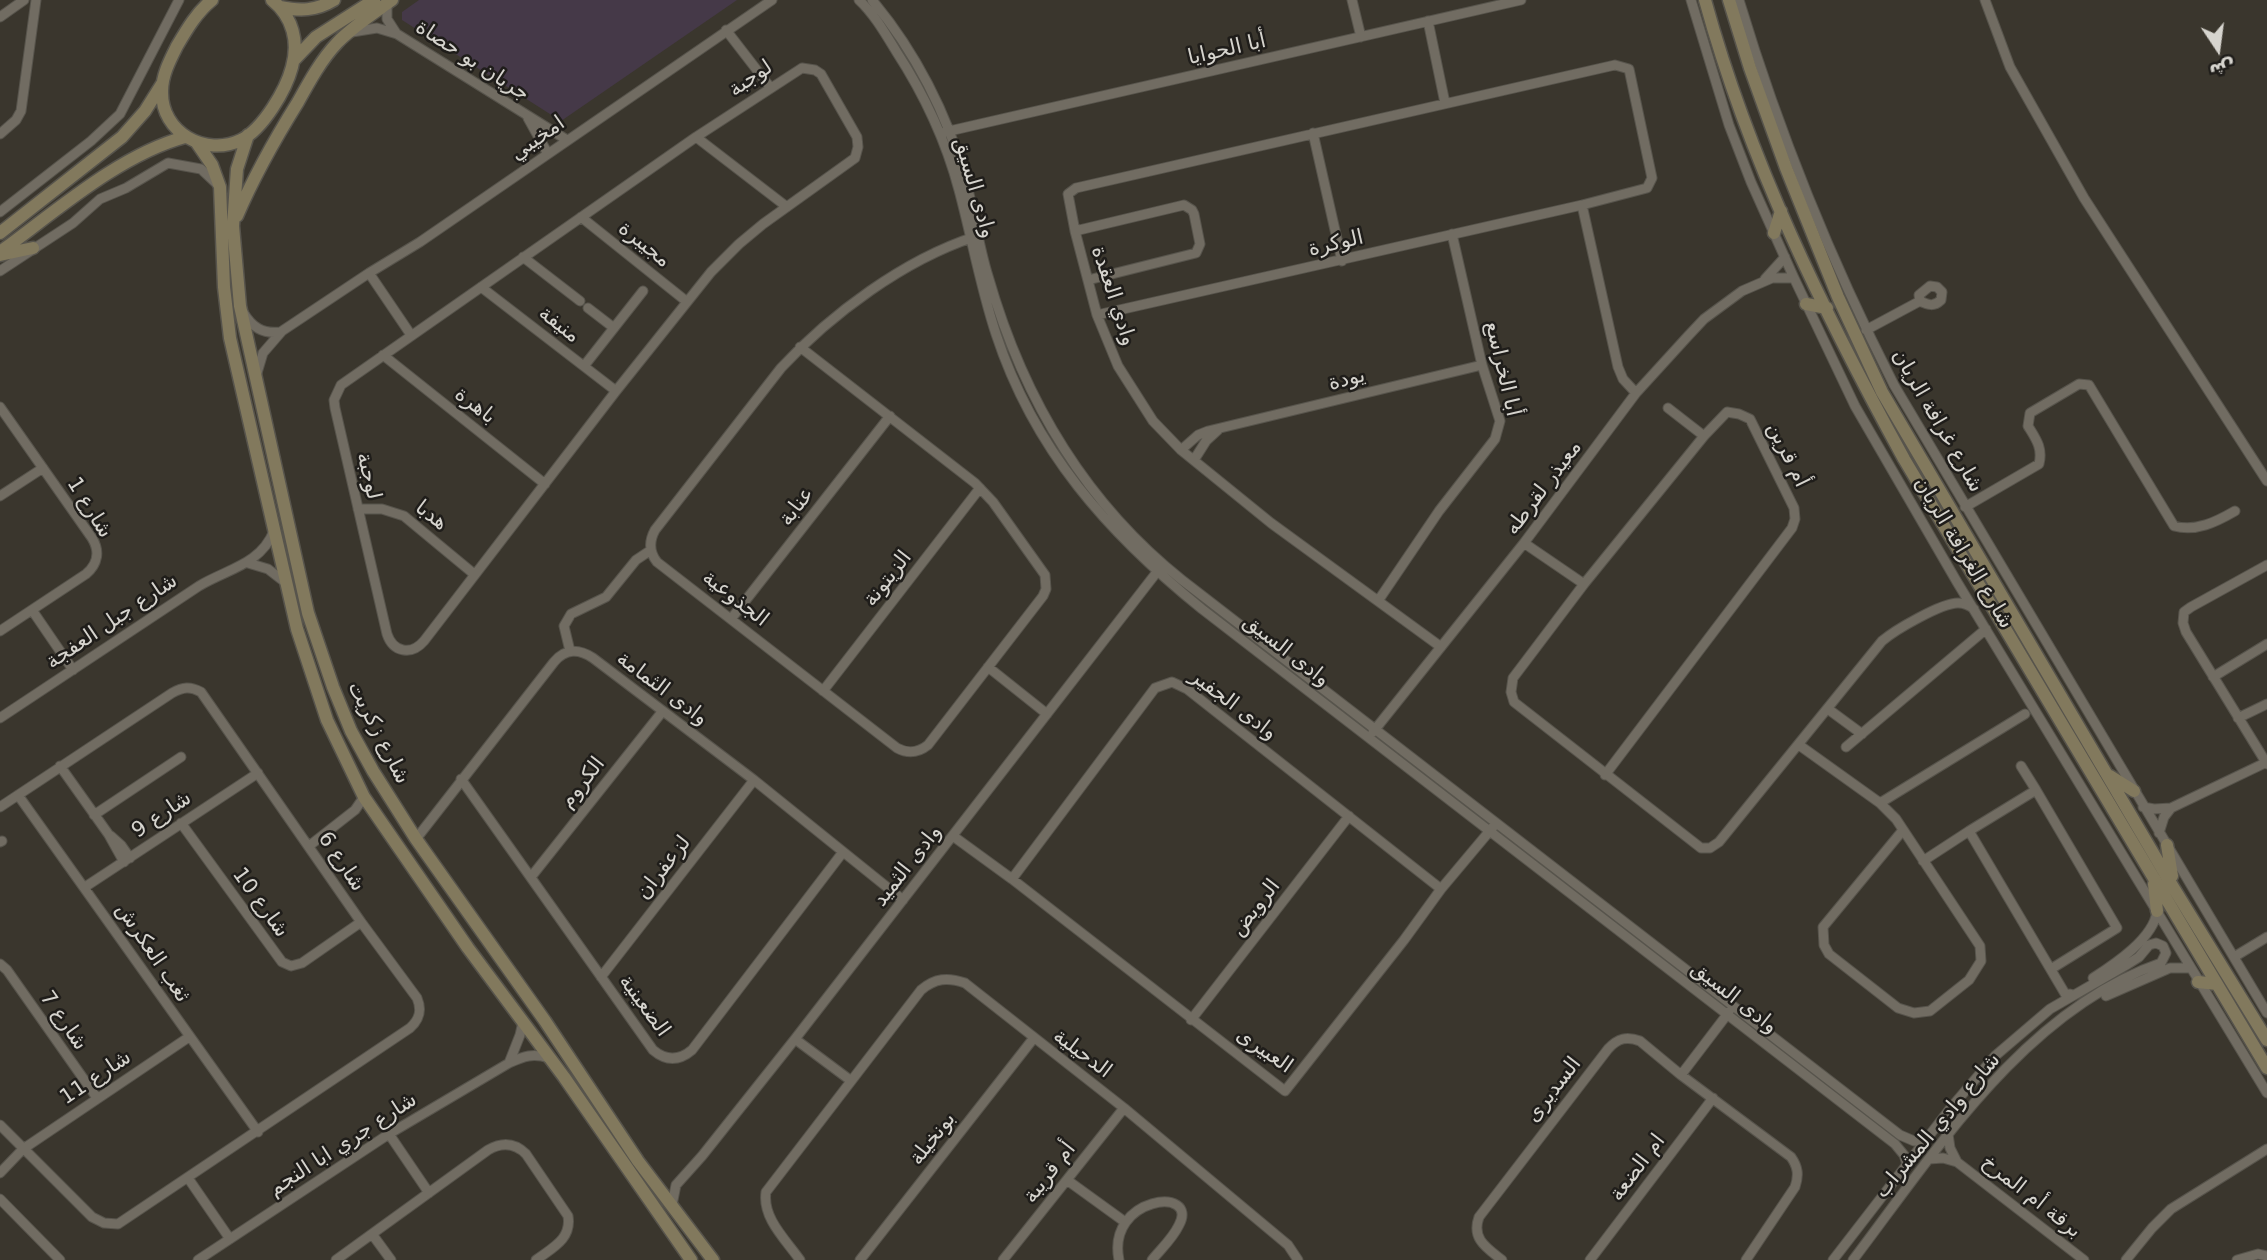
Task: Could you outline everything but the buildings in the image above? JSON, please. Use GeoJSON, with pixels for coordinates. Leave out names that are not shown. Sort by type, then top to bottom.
{"type":"FeatureCollection","features":[{"type":"Feature","properties":{"kind":"main road"},"geometry":{"type":"LineString","coordinates":[[276,3],[298,10],[313,9],[334,0]]}},
{"type":"Feature","properties":{"kind":"main road"},"geometry":{"type":"LineString","coordinates":[[1691,0],[1706,3]]}},
{"type":"Feature","properties":{"kind":"main road","name":"شارع الغرافة الريان"},"geometry":{"type":"LineString","coordinates":[[1729,0],[1786,168],[1838,297],[1882,392],[2267,1040]]}},
{"type":"Feature","properties":{"kind":"main road"},"geometry":{"type":"LineString","coordinates":[[210,1],[193,20],[180,41],[170,62],[162,93],[167,114],[174,127],[197,143],[219,146],[233,143],[248,135],[267,115],[281,94],[294,60],[295,45],[293,29],[276,3]]}},
{"type":"Feature","properties":{"kind":"main road"},"geometry":{"type":"LineString","coordinates":[[294,60],[316,37],[384,1]]}},
{"type":"Feature","properties":{"kind":"main road"},"geometry":{"type":"LineString","coordinates":[[233,226],[250,184],[314,75],[333,47],[384,1]]}},
{"type":"Feature","properties":{"kind":"main road","name":"شارع الغرافة الريان"},"geometry":{"type":"LineString","coordinates":[[1706,3],[1745,122],[1781,211],[1871,398],[1904,459],[2267,1068]]}},
{"type":"Feature","properties":{"kind":"main road"},"geometry":{"type":"LineString","coordinates":[[0,233],[121,137],[145,111],[163,84]]}},
{"type":"Feature","properties":{"kind":"main road","name":"شارع زكريت"},"geometry":{"type":"LineString","coordinates":[[248,135],[237,169],[233,226],[240,306],[307,613],[351,731],[407,826],[545,1021],[658,1188],[713,1260]]}},
{"type":"Feature","properties":{"kind":"main road"},"geometry":{"type":"LineString","coordinates":[[0,254],[122,164],[148,149],[185,137]]}},
{"type":"Feature","properties":{"kind":"main road","name":"شارع زكريت"},"geometry":{"type":"LineString","coordinates":[[197,143],[212,165],[220,187],[224,287],[230,338],[286,583],[322,709],[367,802],[691,1260]]}},
{"type":"Feature","properties":{"kind":"main road"},"geometry":{"type":"LineString","coordinates":[[1774,233],[1781,211]]}},
{"type":"Feature","properties":{"kind":"main road"},"geometry":{"type":"LineString","coordinates":[[0,254],[33,248]]}},
{"type":"Feature","properties":{"kind":"main road"},"geometry":{"type":"LineString","coordinates":[[1806,304],[1827,308]]}},
{"type":"Feature","properties":{"kind":"main road"},"geometry":{"type":"LineString","coordinates":[[2108,774],[2134,791]]}},
{"type":"Feature","properties":{"kind":"main road"},"geometry":{"type":"LineString","coordinates":[[2163,839],[2174,887]]}},
{"type":"Feature","properties":{"kind":"main road"},"geometry":{"type":"LineString","coordinates":[[2154,880],[2157,911]]}},
{"type":"Feature","properties":{"kind":"main road"},"geometry":{"type":"LineString","coordinates":[[2198,982],[2217,984]]}},
{"type":"Feature","properties":{"kind":"street"},"geometry":{"type":"LineString","coordinates":[[0,17],[24,0]]}},
{"type":"Feature","properties":{"kind":"street"},"geometry":{"type":"LineString","coordinates":[[0,134],[16,120],[21,111],[36,0]]}},
{"type":"Feature","properties":{"kind":"street"},"geometry":{"type":"LineString","coordinates":[[0,212],[92,141],[120,114],[179,0]]}},
{"type":"Feature","properties":{"kind":"street","name":"امخيبي"},"geometry":{"type":"LineString","coordinates":[[256,384],[262,353],[282,331],[420,242],[772,0]]}},
{"type":"Feature","properties":{"kind":"street","name":"وادى السيق"},"geometry":{"type":"LineString","coordinates":[[859,0],[877,21],[915,80],[944,132]]}},
{"type":"Feature","properties":{"kind":"street","name":"وادى السيق"},"geometry":{"type":"LineString","coordinates":[[872,0],[922,73],[944,132],[974,237],[1014,351],[1048,425],[1102,502],[1160,568],[1730,1011],[1895,1144],[1907,1164]]}},
{"type":"Feature","properties":{"kind":"street"},"geometry":{"type":"LineString","coordinates":[[1352,0],[1361,37]]}},
{"type":"Feature","properties":{"kind":"street","name":"أبا الحوايا"},"geometry":{"type":"LineString","coordinates":[[944,132],[1521,0]]}},
{"type":"Feature","properties":{"kind":"street","name":"شارع الغرافة الريان"},"geometry":{"type":"LineString","coordinates":[[1691,0],[1729,125],[1794,278],[1855,406],[1973,609],[2267,1093]]}},
{"type":"Feature","properties":{"kind":"street","name":"شارع غرافة الريان"},"geometry":{"type":"LineString","coordinates":[[1740,0],[1775,109],[1866,330],[1894,385],[1965,507],[2163,839]]}},
{"type":"Feature","properties":{"kind":"street"},"geometry":{"type":"LineString","coordinates":[[1985,0],[2010,67],[2084,198],[2267,481]]}},
{"type":"Feature","properties":{"kind":"street","name":"جريان بو حصاة"},"geometry":{"type":"LineString","coordinates":[[384,1],[387,19],[397,34]]}},
{"type":"Feature","properties":{"kind":"street"},"geometry":{"type":"LineString","coordinates":[[1428,22],[1445,103]]}},
{"type":"Feature","properties":{"kind":"street","name":"جريان بو حصاة"},"geometry":{"type":"LineString","coordinates":[[345,36],[370,28],[397,34],[567,141]]}},
{"type":"Feature","properties":{"kind":"street"},"geometry":{"type":"LineString","coordinates":[[726,30],[770,87]]}},
{"type":"Feature","properties":{"kind":"street","name":"وادي العقدة"},"geometry":{"type":"LineString","coordinates":[[1441,647],[1271,523],[1181,450],[1153,421],[1118,366],[1097,315],[1068,194],[1076,188],[1615,65],[1626,66],[1632,74],[1652,178],[1647,188]]}},
{"type":"Feature","properties":{"kind":"street","name":"لوجبة"},"geometry":{"type":"LineString","coordinates":[[802,68],[815,70],[825,80],[858,142],[857,153],[852,162],[739,244],[686,301],[420,646],[409,651],[397,648],[392,645],[387,634],[334,400],[341,385],[696,136],[802,68]]}},
{"type":"Feature","properties":{"kind":"street","name":"جريان بو حصاة"},"geometry":{"type":"LineString","coordinates":[[527,118],[548,154]]}},
{"type":"Feature","properties":{"kind":"street"},"geometry":{"type":"LineString","coordinates":[[1313,133],[1342,261]]}},
{"type":"Feature","properties":{"kind":"street"},"geometry":{"type":"LineString","coordinates":[[696,136],[787,207]]}},
{"type":"Feature","properties":{"kind":"street"},"geometry":{"type":"LineString","coordinates":[[0,271],[73,223],[100,199],[126,188],[167,163],[201,169],[220,187]]}},
{"type":"Feature","properties":{"kind":"street","name":"الوكرة"},"geometry":{"type":"LineString","coordinates":[[1097,315],[1342,261],[1647,188]]}},
{"type":"Feature","properties":{"kind":"street"},"geometry":{"type":"LineString","coordinates":[[1075,231],[1184,205],[1194,214],[1200,244],[1196,253],[1088,280]]}},
{"type":"Feature","properties":{"kind":"street"},"geometry":{"type":"LineString","coordinates":[[1582,205],[1618,368],[1623,379],[1636,393]]}},
{"type":"Feature","properties":{"kind":"street","name":"مجيبرة"},"geometry":{"type":"LineString","coordinates":[[581,217],[686,301]]}},
{"type":"Feature","properties":{"kind":"street","name":"أبا الخراسع"},"geometry":{"type":"LineString","coordinates":[[1378,601],[1439,511],[1495,439],[1500,421],[1482,365],[1452,234]]}},
{"type":"Feature","properties":{"kind":"street"},"geometry":{"type":"LineString","coordinates":[[416,839],[554,662],[570,651],[565,638],[565,626],[571,614],[606,597],[636,560],[651,550],[650,542],[655,530],[800,347],[836,316],[917,261],[974,237]]}},
{"type":"Feature","properties":{"kind":"street"},"geometry":{"type":"LineString","coordinates":[[523,257],[614,328]]}},
{"type":"Feature","properties":{"kind":"street","name":"معيذر لقرطه"},"geometry":{"type":"LineString","coordinates":[[1372,734],[1524,543],[1636,393],[1704,318],[1765,279],[1785,257]]}},
{"type":"Feature","properties":{"kind":"street"},"geometry":{"type":"LineString","coordinates":[[369,273],[411,335]]}},
{"type":"Feature","properties":{"kind":"street","name":"معيذر لقرطه"},"geometry":{"type":"LineString","coordinates":[[1765,279],[1794,278]]}},
{"type":"Feature","properties":{"kind":"street","name":"منيفة"},"geometry":{"type":"LineString","coordinates":[[481,286],[616,391]]}},
{"type":"Feature","properties":{"kind":"street"},"geometry":{"type":"LineString","coordinates":[[584,366],[643,291]]}},
{"type":"Feature","properties":{"kind":"street"},"geometry":{"type":"LineString","coordinates":[[1866,330],[1920,302]]}},
{"type":"Feature","properties":{"kind":"street"},"geometry":{"type":"LineString","coordinates":[[240,306],[255,327],[269,332],[282,331]]}},
{"type":"Feature","properties":{"kind":"street","name":"الجذوعية"},"geometry":{"type":"LineString","coordinates":[[651,550],[657,562],[897,748],[909,753],[928,745],[1043,596],[1047,582],[1042,568],[980,488],[963,472],[800,347]]}},
{"type":"Feature","properties":{"kind":"street","name":"باهرة"},"geometry":{"type":"LineString","coordinates":[[383,355],[545,484]]}},
{"type":"Feature","properties":{"kind":"street","name":"يودة"},"geometry":{"type":"LineString","coordinates":[[1181,450],[1198,435],[1219,429],[1482,365]]}},
{"type":"Feature","properties":{"kind":"street"},"geometry":{"type":"LineString","coordinates":[[1965,507],[2039,464],[2039,444],[2028,426],[2030,414],[2079,384],[2089,385],[2174,526],[2183,529],[2213,524],[2235,511]]}},
{"type":"Feature","properties":{"kind":"street","name":"شارع 1"},"geometry":{"type":"LineString","coordinates":[[0,407],[95,543],[97,554],[91,570],[0,631]]}},
{"type":"Feature","properties":{"kind":"street"},"geometry":{"type":"LineString","coordinates":[[1668,408],[1704,436]]}},
{"type":"Feature","properties":{"kind":"street","name":"أم قرين"},"geometry":{"type":"LineString","coordinates":[[1605,775],[1792,528],[1794,508],[1750,419],[1727,412],[1704,436],[1584,584],[1513,678],[1511,692],[1514,702],[1605,775],[1700,848],[1710,848],[1719,842],[1882,641],[1900,627],[1949,604]]}},
{"type":"Feature","properties":{"kind":"street","name":"عنابة"},"geometry":{"type":"LineString","coordinates":[[732,619],[890,416]]}},
{"type":"Feature","properties":{"kind":"street"},"geometry":{"type":"LineString","coordinates":[[1194,460],[1206,441],[1219,429]]}},
{"type":"Feature","properties":{"kind":"street"},"geometry":{"type":"LineString","coordinates":[[0,496],[43,468]]}},
{"type":"Feature","properties":{"kind":"street","name":"الزيتونة"},"geometry":{"type":"LineString","coordinates":[[823,691],[980,488]]}},
{"type":"Feature","properties":{"kind":"street","name":"هدبا"},"geometry":{"type":"LineString","coordinates":[[358,509],[382,509],[404,516],[474,574]]}},
{"type":"Feature","properties":{"kind":"street","name":"شارع جبل العفجة"},"geometry":{"type":"LineString","coordinates":[[0,718],[214,576],[248,563],[265,549],[274,531]]}},
{"type":"Feature","properties":{"kind":"street"},"geometry":{"type":"LineString","coordinates":[[1524,543],[1584,584]]}},
{"type":"Feature","properties":{"kind":"street"},"geometry":{"type":"LineString","coordinates":[[248,563],[268,569],[286,583]]}},
{"type":"Feature","properties":{"kind":"street"},"geometry":{"type":"LineString","coordinates":[[2143,807],[2171,808],[2267,763],[2186,632],[2183,612],[2267,565]]}},
{"type":"Feature","properties":{"kind":"street","name":"وادى الثميد"},"geometry":{"type":"LineString","coordinates":[[676,1185],[795,1039],[1160,568]]}},
{"type":"Feature","properties":{"kind":"street"},"geometry":{"type":"LineString","coordinates":[[1949,604],[1955,595],[1957,582]]}},
{"type":"Feature","properties":{"kind":"street"},"geometry":{"type":"LineString","coordinates":[[1949,604],[1962,603],[1973,609]]}},
{"type":"Feature","properties":{"kind":"street"},"geometry":{"type":"LineString","coordinates":[[32,610],[73,670]]}},
{"type":"Feature","properties":{"kind":"street"},"geometry":{"type":"LineString","coordinates":[[1846,747],[1986,629]]}},
{"type":"Feature","properties":{"kind":"street"},"geometry":{"type":"LineString","coordinates":[[2213,677],[2267,644]]}},
{"type":"Feature","properties":{"kind":"street","name":"وادى الثمامة"},"geometry":{"type":"LineString","coordinates":[[570,651],[583,652],[593,658],[754,780],[903,900]]}},
{"type":"Feature","properties":{"kind":"street"},"geometry":{"type":"LineString","coordinates":[[988,667],[1047,714]]}},
{"type":"Feature","properties":{"kind":"street","name":"وادى الجفير"},"geometry":{"type":"LineString","coordinates":[[1012,879],[1155,688],[1172,682],[1187,689],[1441,889]]}},
{"type":"Feature","properties":{"kind":"street","name":"شارع 6"},"geometry":{"type":"LineString","coordinates":[[0,807],[172,693],[181,688],[192,687],[201,692],[420,1004],[419,1017],[410,1028],[125,1221],[104,1223],[92,1217],[0,1125]]}},
{"type":"Feature","properties":{"kind":"street"},"geometry":{"type":"LineString","coordinates":[[2238,718],[2267,704]]}},
{"type":"Feature","properties":{"kind":"street"},"geometry":{"type":"LineString","coordinates":[[1828,709],[1861,734]]}},
{"type":"Feature","properties":{"kind":"street","name":"الكروم"},"geometry":{"type":"LineString","coordinates":[[531,877],[662,712]]}},
{"type":"Feature","properties":{"kind":"street"},"geometry":{"type":"LineString","coordinates":[[1880,803],[2025,715]]}},
{"type":"Feature","properties":{"kind":"street"},"geometry":{"type":"LineString","coordinates":[[1799,745],[1880,803],[1903,830],[1980,946],[1982,961],[1969,981],[1930,1011],[1914,1013],[1898,1009],[1829,954],[1824,944],[1823,927],[1903,830]]}},
{"type":"Feature","properties":{"kind":"street"},"geometry":{"type":"LineString","coordinates":[[94,815],[181,757]]}},
{"type":"Feature","properties":{"kind":"street"},"geometry":{"type":"LineString","coordinates":[[60,766],[109,835],[121,845],[127,860]]}},
{"type":"Feature","properties":{"kind":"street"},"geometry":{"type":"LineString","coordinates":[[2021,766],[2117,928],[2050,969]]}},
{"type":"Feature","properties":{"kind":"street","name":"شارع 9"},"geometry":{"type":"LineString","coordinates":[[85,887],[258,773]]}},
{"type":"Feature","properties":{"kind":"street","name":"الضعينية"},"geometry":{"type":"LineString","coordinates":[[461,779],[653,1050],[665,1058],[680,1058],[686,1055],[843,852]]}},
{"type":"Feature","properties":{"kind":"street","name":"لزعفران"},"geometry":{"type":"LineString","coordinates":[[601,977],[754,780]]}},
{"type":"Feature","properties":{"kind":"street"},"geometry":{"type":"LineString","coordinates":[[1923,860],[2036,790]]}},
{"type":"Feature","properties":{"kind":"street","name":"ثغب العكرش"},"geometry":{"type":"LineString","coordinates":[[18,795],[258,1132]]}},
{"type":"Feature","properties":{"kind":"street"},"geometry":{"type":"LineString","coordinates":[[309,846],[367,802]]}},
{"type":"Feature","properties":{"kind":"street"},"geometry":{"type":"LineString","coordinates":[[2171,808],[2164,817],[2163,839],[2267,1013]]}},
{"type":"Feature","properties":{"kind":"street","name":"الرويض"},"geometry":{"type":"LineString","coordinates":[[1191,1020],[1349,816]]}},
{"type":"Feature","properties":{"kind":"street"},"geometry":{"type":"LineString","coordinates":[[407,826],[430,820]]}},
{"type":"Feature","properties":{"kind":"street","name":"شارع 10"},"geometry":{"type":"LineString","coordinates":[[181,823],[282,962],[291,966],[302,963],[361,922]]}},
{"type":"Feature","properties":{"kind":"street","name":"العبيرى"},"geometry":{"type":"LineString","coordinates":[[953,836],[1284,1091],[1441,889],[1493,827]]}},
{"type":"Feature","properties":{"kind":"street"},"geometry":{"type":"LineString","coordinates":[[1969,831],[2067,997]]}},
{"type":"Feature","properties":{"kind":"street","name":"شارع وادي المشراب"},"geometry":{"type":"LineString","coordinates":[[1833,1260],[1995,1056],[2030,1024],[2146,936],[2154,926],[2157,911]]}},
{"type":"Feature","properties":{"kind":"street"},"geometry":{"type":"LineString","coordinates":[[2234,957],[2267,937]]}},
{"type":"Feature","properties":{"kind":"street","name":"شارع وادي المشراب"},"geometry":{"type":"LineString","coordinates":[[1853,1260],[1948,1134],[1996,1078],[2034,1042],[2067,1016],[2135,972],[2161,963],[2165,950],[2156,943],[2148,945],[2134,960],[2067,997]]}},
{"type":"Feature","properties":{"kind":"street","name":"شارع 7"},"geometry":{"type":"LineString","coordinates":[[0,964],[7,970],[97,1098]]}},
{"type":"Feature","properties":{"kind":"street"},"geometry":{"type":"LineString","coordinates":[[2067,1016],[2125,986],[2170,968],[2190,968]]}},
{"type":"Feature","properties":{"kind":"street","name":"الدحيلية"},"geometry":{"type":"LineString","coordinates":[[800,1260],[768,1214],[766,1192],[921,990],[937,980],[950,979],[965,983],[1124,1108],[1288,1245],[1298,1260]]}},
{"type":"Feature","properties":{"kind":"street"},"geometry":{"type":"LineString","coordinates":[[1681,1075],[1730,1011]]}},
{"type":"Feature","properties":{"kind":"street","name":"وادى السيق"},"geometry":{"type":"LineString","coordinates":[[1730,1011],[1900,1135],[1909,1140],[1925,1141]]}},
{"type":"Feature","properties":{"kind":"street"},"geometry":{"type":"LineString","coordinates":[[509,1063],[523,1022]]}},
{"type":"Feature","properties":{"kind":"street","name":"شارع 11"},"geometry":{"type":"LineString","coordinates":[[0,1173],[23,1149],[189,1037]]}},
{"type":"Feature","properties":{"kind":"street","name":"السديرى"},"geometry":{"type":"LineString","coordinates":[[1503,1260],[1478,1238],[1476,1226],[1480,1214],[1615,1042],[1622,1038],[1640,1041],[1791,1157],[1798,1171],[1795,1187],[1745,1260]]}},
{"type":"Feature","properties":{"kind":"street"},"geometry":{"type":"LineString","coordinates":[[795,1039],[850,1080]]}},
{"type":"Feature","properties":{"kind":"street","name":"بونخيلة"},"geometry":{"type":"LineString","coordinates":[[860,1260],[1033,1039]]}},
{"type":"Feature","properties":{"kind":"street","name":"شارع جري ابا النجم"},"geometry":{"type":"LineString","coordinates":[[198,1260],[390,1134],[509,1063],[535,1054],[549,1058]]}},
{"type":"Feature","properties":{"kind":"street","name":"ام الضعة"},"geometry":{"type":"LineString","coordinates":[[1590,1260],[1713,1098]]}},
{"type":"Feature","properties":{"kind":"street","name":"أم قريبة"},"geometry":{"type":"LineString","coordinates":[[1003,1260],[1124,1108]]}},
{"type":"Feature","properties":{"kind":"street"},"geometry":{"type":"LineString","coordinates":[[390,1134],[429,1193]]}},
{"type":"Feature","properties":{"kind":"street","name":"برقة أم المرخ"},"geometry":{"type":"LineString","coordinates":[[1948,1134],[1950,1149],[1956,1161]]}},
{"type":"Feature","properties":{"kind":"street"},"geometry":{"type":"LineString","coordinates":[[335,1260],[494,1147],[508,1144],[521,1149],[566,1211],[569,1221],[568,1231],[562,1241],[536,1260]]}},
{"type":"Feature","properties":{"kind":"street"},"geometry":{"type":"LineString","coordinates":[[2126,1260],[2171,1209],[2267,1149]]}},
{"type":"Feature","properties":{"kind":"street","name":"برقة أم المرخ"},"geometry":{"type":"LineString","coordinates":[[1929,1159],[1956,1161],[2084,1260]]}},
{"type":"Feature","properties":{"kind":"street"},"geometry":{"type":"LineString","coordinates":[[188,1178],[230,1239]]}},
{"type":"Feature","properties":{"kind":"street"},"geometry":{"type":"LineString","coordinates":[[1067,1180],[1125,1222]]}},
{"type":"Feature","properties":{"kind":"street"},"geometry":{"type":"LineString","coordinates":[[658,1188],[676,1185],[672,1205]]}},
{"type":"Feature","properties":{"kind":"street"},"geometry":{"type":"LineString","coordinates":[[0,1199],[60,1260]]}},
{"type":"Feature","properties":{"kind":"street"},"geometry":{"type":"LineString","coordinates":[[1119,1260],[1118,1239],[1125,1222],[1139,1211],[1164,1200],[1172,1202],[1181,1215],[1180,1224],[1152,1260]]}},
{"type":"Feature","properties":{"kind":"street"},"geometry":{"type":"LineString","coordinates":[[372,1234],[391,1260]]}},
{"type":"Feature","properties":{"kind":"street"},"geometry":{"type":"LineString","coordinates":[[2236,1260],[2258,1254],[2267,1256]]}},
{"type":"Feature","properties":{"kind":"shaded area"},"geometry":{"type":"Polygon","coordinates":[[[419,0],[737,0],[561,121],[402,20],[402,12],[419,0]]]}}]}
